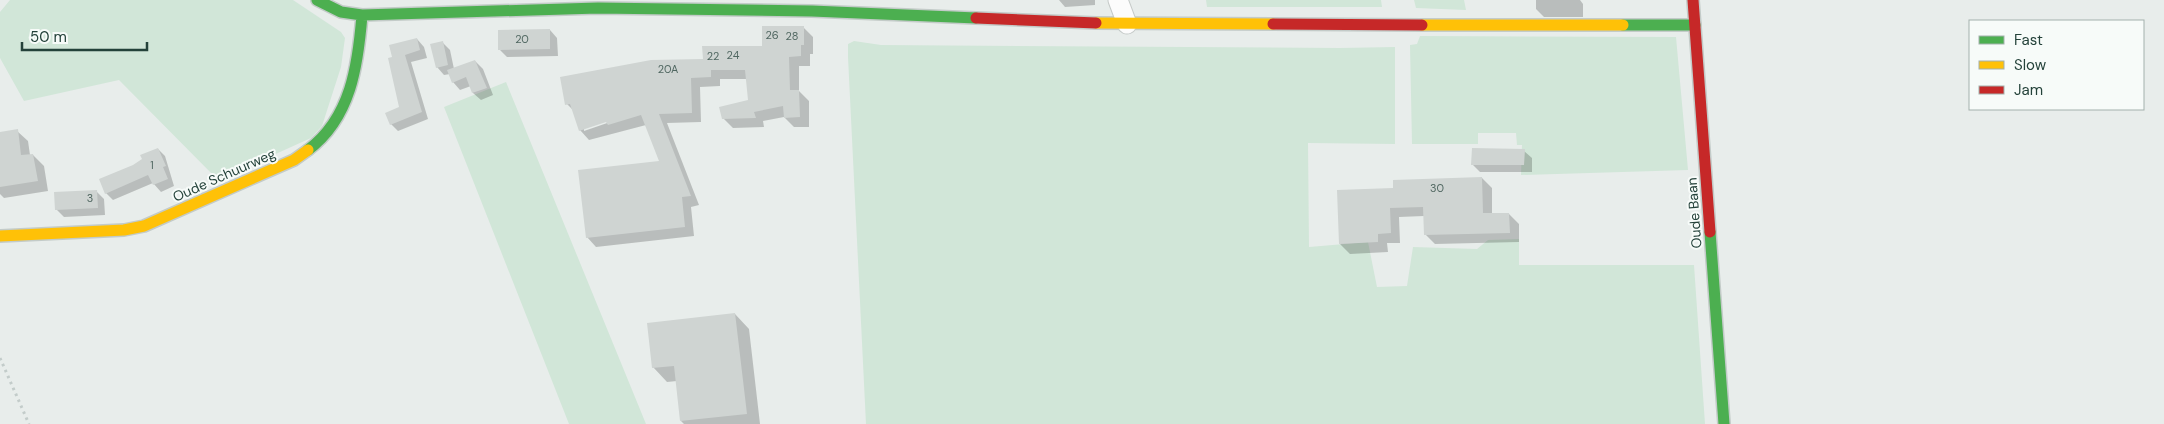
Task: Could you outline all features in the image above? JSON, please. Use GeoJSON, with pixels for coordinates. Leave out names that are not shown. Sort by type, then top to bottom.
{"type":"FeatureCollection","features":[{"type":"Feature","properties":{"kind":"street"},"geometry":{"type":"LineString","coordinates":[[317,0],[341,12],[362,15],[598,8],[812,11],[1127,24],[1695,25]]}},
{"type":"Feature","properties":{"kind":"street"},"geometry":{"type":"LineString","coordinates":[[1118,0],[1127,24]]}},
{"type":"Feature","properties":{"kind":"street","name":"Oude Baan"},"geometry":{"type":"LineString","coordinates":[[1693,0],[1724,424]]}},
{"type":"Feature","properties":{"kind":"street","name":"Oude Schuurweg"},"geometry":{"type":"LineString","coordinates":[[0,236],[124,230],[144,226],[294,160],[319,142],[329,132],[340,114],[350,90],[359,48],[362,15]]}},
{"type":"Feature","properties":{"kind":"path"},"geometry":{"type":"LineString","coordinates":[[0,358],[29,424]]}},
{"type":"Feature","properties":{"kind":"green space"},"geometry":{"type":"Polygon","coordinates":[[[10,0],[293,0],[341,32],[345,38],[341,67],[322,126],[311,138],[218,180],[119,80],[24,101],[0,58],[0,12],[10,0]]]}},
{"type":"Feature","properties":{"kind":"green space"},"geometry":{"type":"Polygon","coordinates":[[[1206,0],[1381,0],[1382,7],[1207,7],[1206,0]]]}},
{"type":"Feature","properties":{"kind":"green space"},"geometry":{"type":"Polygon","coordinates":[[[1414,0],[1464,0],[1466,10],[1416,8],[1414,0]]]}},
{"type":"Feature","properties":{"kind":"green space"},"geometry":{"type":"Polygon","coordinates":[[[1420,36],[1676,37],[1688,170],[1521,175],[1522,145],[1517,145],[1516,133],[1478,133],[1478,144],[1412,144],[1410,45],[1417,44],[1420,36]]]}},
{"type":"Feature","properties":{"kind":"green space"},"geometry":{"type":"Polygon","coordinates":[[[854,41],[881,45],[1395,47],[1395,144],[1308,143],[1309,247],[1368,242],[1377,287],[1407,286],[1413,247],[1477,249],[1488,240],[1519,239],[1519,265],[1694,265],[1705,424],[866,424],[848,57],[848,44],[854,41]]]}},
{"type":"Feature","properties":{"kind":"green space"},"geometry":{"type":"Polygon","coordinates":[[[506,82],[646,424],[569,424],[444,107],[506,82]]]}},
{"type":"Feature","properties":{"kind":"building"},"geometry":{"type":"Polygon","coordinates":[[[762,26],[804,26],[804,45],[801,45],[801,56],[789,57],[790,90],[799,90],[800,117],[784,118],[783,106],[754,112],[756,118],[722,119],[719,107],[748,100],[745,70],[711,70],[711,77],[691,78],[692,113],[659,114],[691,196],[682,197],[685,227],[586,238],[578,170],[659,161],[641,115],[608,125],[606,122],[579,131],[570,104],[565,105],[560,77],[651,60],[703,59],[702,46],[762,46],[762,26]]]}},
{"type":"Feature","properties":{"kind":"building"},"geometry":{"type":"Polygon","coordinates":[[[550,29],[550,49],[498,50],[498,30],[550,29]]]}},
{"type":"Feature","properties":{"kind":"building"},"geometry":{"type":"Polygon","coordinates":[[[417,38],[420,50],[405,55],[422,112],[390,125],[385,113],[399,107],[388,58],[392,57],[389,45],[417,38]]]}},
{"type":"Feature","properties":{"kind":"building"},"geometry":{"type":"Polygon","coordinates":[[[443,41],[448,65],[436,68],[430,44],[443,41]]]}},
{"type":"Feature","properties":{"kind":"building"},"geometry":{"type":"Polygon","coordinates":[[[475,60],[487,88],[472,93],[466,77],[452,83],[447,70],[475,60]]]}},
{"type":"Feature","properties":{"kind":"building"},"geometry":{"type":"Polygon","coordinates":[[[18,129],[21,155],[33,154],[38,181],[0,187],[0,132],[18,129]]]}},
{"type":"Feature","properties":{"kind":"building"},"geometry":{"type":"Polygon","coordinates":[[[158,148],[166,166],[163,167],[168,179],[153,185],[148,175],[105,194],[99,179],[133,165],[142,159],[140,155],[158,148]]]}},
{"type":"Feature","properties":{"kind":"building"},"geometry":{"type":"Polygon","coordinates":[[[1472,148],[1525,149],[1524,165],[1471,165],[1472,148]]]}},
{"type":"Feature","properties":{"kind":"building"},"geometry":{"type":"Polygon","coordinates":[[[1482,177],[1483,213],[1509,213],[1510,233],[1424,235],[1423,207],[1390,208],[1391,233],[1378,234],[1378,242],[1339,244],[1337,190],[1393,188],[1393,180],[1482,177]]]}},
{"type":"Feature","properties":{"kind":"building"},"geometry":{"type":"Polygon","coordinates":[[[97,190],[98,208],[55,210],[54,192],[97,190]]]}},
{"type":"Feature","properties":{"kind":"building"},"geometry":{"type":"Polygon","coordinates":[[[735,313],[747,414],[680,421],[674,366],[652,368],[647,323],[735,313]]]}},
{"type":"Feature","properties":{"kind":"traffic: fast"},"geometry":{"type":"LineString","coordinates":[[317,0],[341,12],[362,15],[598,8],[812,11],[976,18]]}},
{"type":"Feature","properties":{"kind":"traffic: fast"},"geometry":{"type":"LineString","coordinates":[[308,150],[323,137],[334,122],[350,89],[358,53],[362,15]]}},
{"type":"Feature","properties":{"kind":"traffic: fast"},"geometry":{"type":"LineString","coordinates":[[1623,25],[1695,25]]}},
{"type":"Feature","properties":{"kind":"traffic: fast"},"geometry":{"type":"LineString","coordinates":[[1710,232],[1724,424]]}},
{"type":"Feature","properties":{"kind":"traffic: slow"},"geometry":{"type":"LineString","coordinates":[[1096,23],[1273,24]]}},
{"type":"Feature","properties":{"kind":"traffic: slow"},"geometry":{"type":"LineString","coordinates":[[1422,25],[1623,25]]}},
{"type":"Feature","properties":{"kind":"traffic: slow"},"geometry":{"type":"LineString","coordinates":[[0,236],[124,230],[144,226],[294,160],[308,150]]}},
{"type":"Feature","properties":{"kind":"traffic: jam"},"geometry":{"type":"LineString","coordinates":[[1693,0],[1710,232]]}},
{"type":"Feature","properties":{"kind":"traffic: jam"},"geometry":{"type":"LineString","coordinates":[[976,18],[1096,23]]}},
{"type":"Feature","properties":{"kind":"traffic: jam"},"geometry":{"type":"LineString","coordinates":[[1273,24],[1422,25]]}}]}
